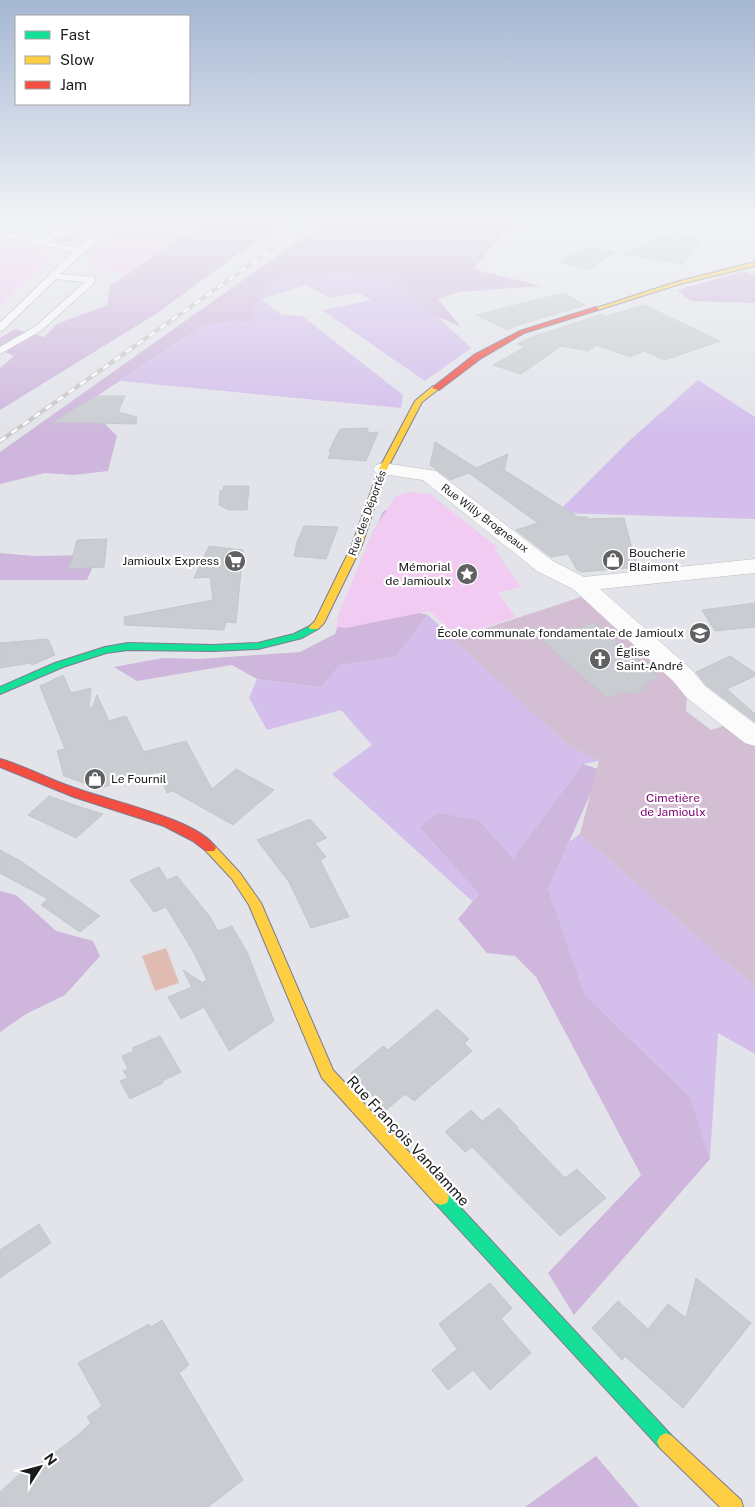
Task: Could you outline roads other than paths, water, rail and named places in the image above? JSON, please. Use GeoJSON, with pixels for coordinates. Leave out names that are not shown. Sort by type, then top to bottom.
{"type":"FeatureCollection","features":[{"type":"Feature","properties":{"kind":"street","name":"Rue des Déportés"},"geometry":{"type":"LineString","coordinates":[[0,691],[75,657],[122,647],[235,647],[282,642],[304,634],[319,623],[357,546],[383,469],[419,401],[477,357],[522,332],[648,292]]}},
{"type":"Feature","properties":{"kind":"street","name":"Rue Willy Brogneaux"},"geometry":{"type":"LineString","coordinates":[[383,469],[428,476],[545,566],[581,584],[682,675],[696,692],[755,737]]}},
{"type":"Feature","properties":{"kind":"street"},"geometry":{"type":"LineString","coordinates":[[581,584],[755,566]]}},
{"type":"Feature","properties":{"kind":"street","name":"Rue François Vandamme"},"geometry":{"type":"LineString","coordinates":[[0,763],[41,781],[92,799],[169,822],[196,836],[218,855],[239,878],[255,903],[327,1074],[682,1459],[734,1507]]}},
{"type":"Feature","properties":{"kind":"lane"},"geometry":{"type":"LineString","coordinates":[[0,328],[38,292]]}},
{"type":"Feature","properties":{"kind":"lane"},"geometry":{"type":"LineString","coordinates":[[0,351],[39,328],[78,292]]}},
{"type":"Feature","properties":{"kind":"railway"},"geometry":{"type":"LineString","coordinates":[[0,441],[211,292]]}},
{"type":"Feature","properties":{"kind":"place","name":"Boucherie Blaimont"},"geometry":{"type":"Point","coordinates":[613,560]}},
{"type":"Feature","properties":{"kind":"place","name":"Jamioulx Express"},"geometry":{"type":"Point","coordinates":[235,561]}},
{"type":"Feature","properties":{"kind":"place","name":"Mémorial de Jamioulx"},"geometry":{"type":"Point","coordinates":[467,574]}},
{"type":"Feature","properties":{"kind":"place","name":"École communale fondamentale de Jamioulx"},"geometry":{"type":"Point","coordinates":[700,633]}},
{"type":"Feature","properties":{"kind":"place","name":"Église Saint-André"},"geometry":{"type":"Point","coordinates":[600,659]}},
{"type":"Feature","properties":{"kind":"place","name":"Le Fournil"},"geometry":{"type":"Point","coordinates":[95,779]}},
{"type":"Feature","properties":{"kind":"park label","name":"Cimetière de Jamioulx"},"geometry":{"type":"Point","coordinates":[673,805]}}]}
